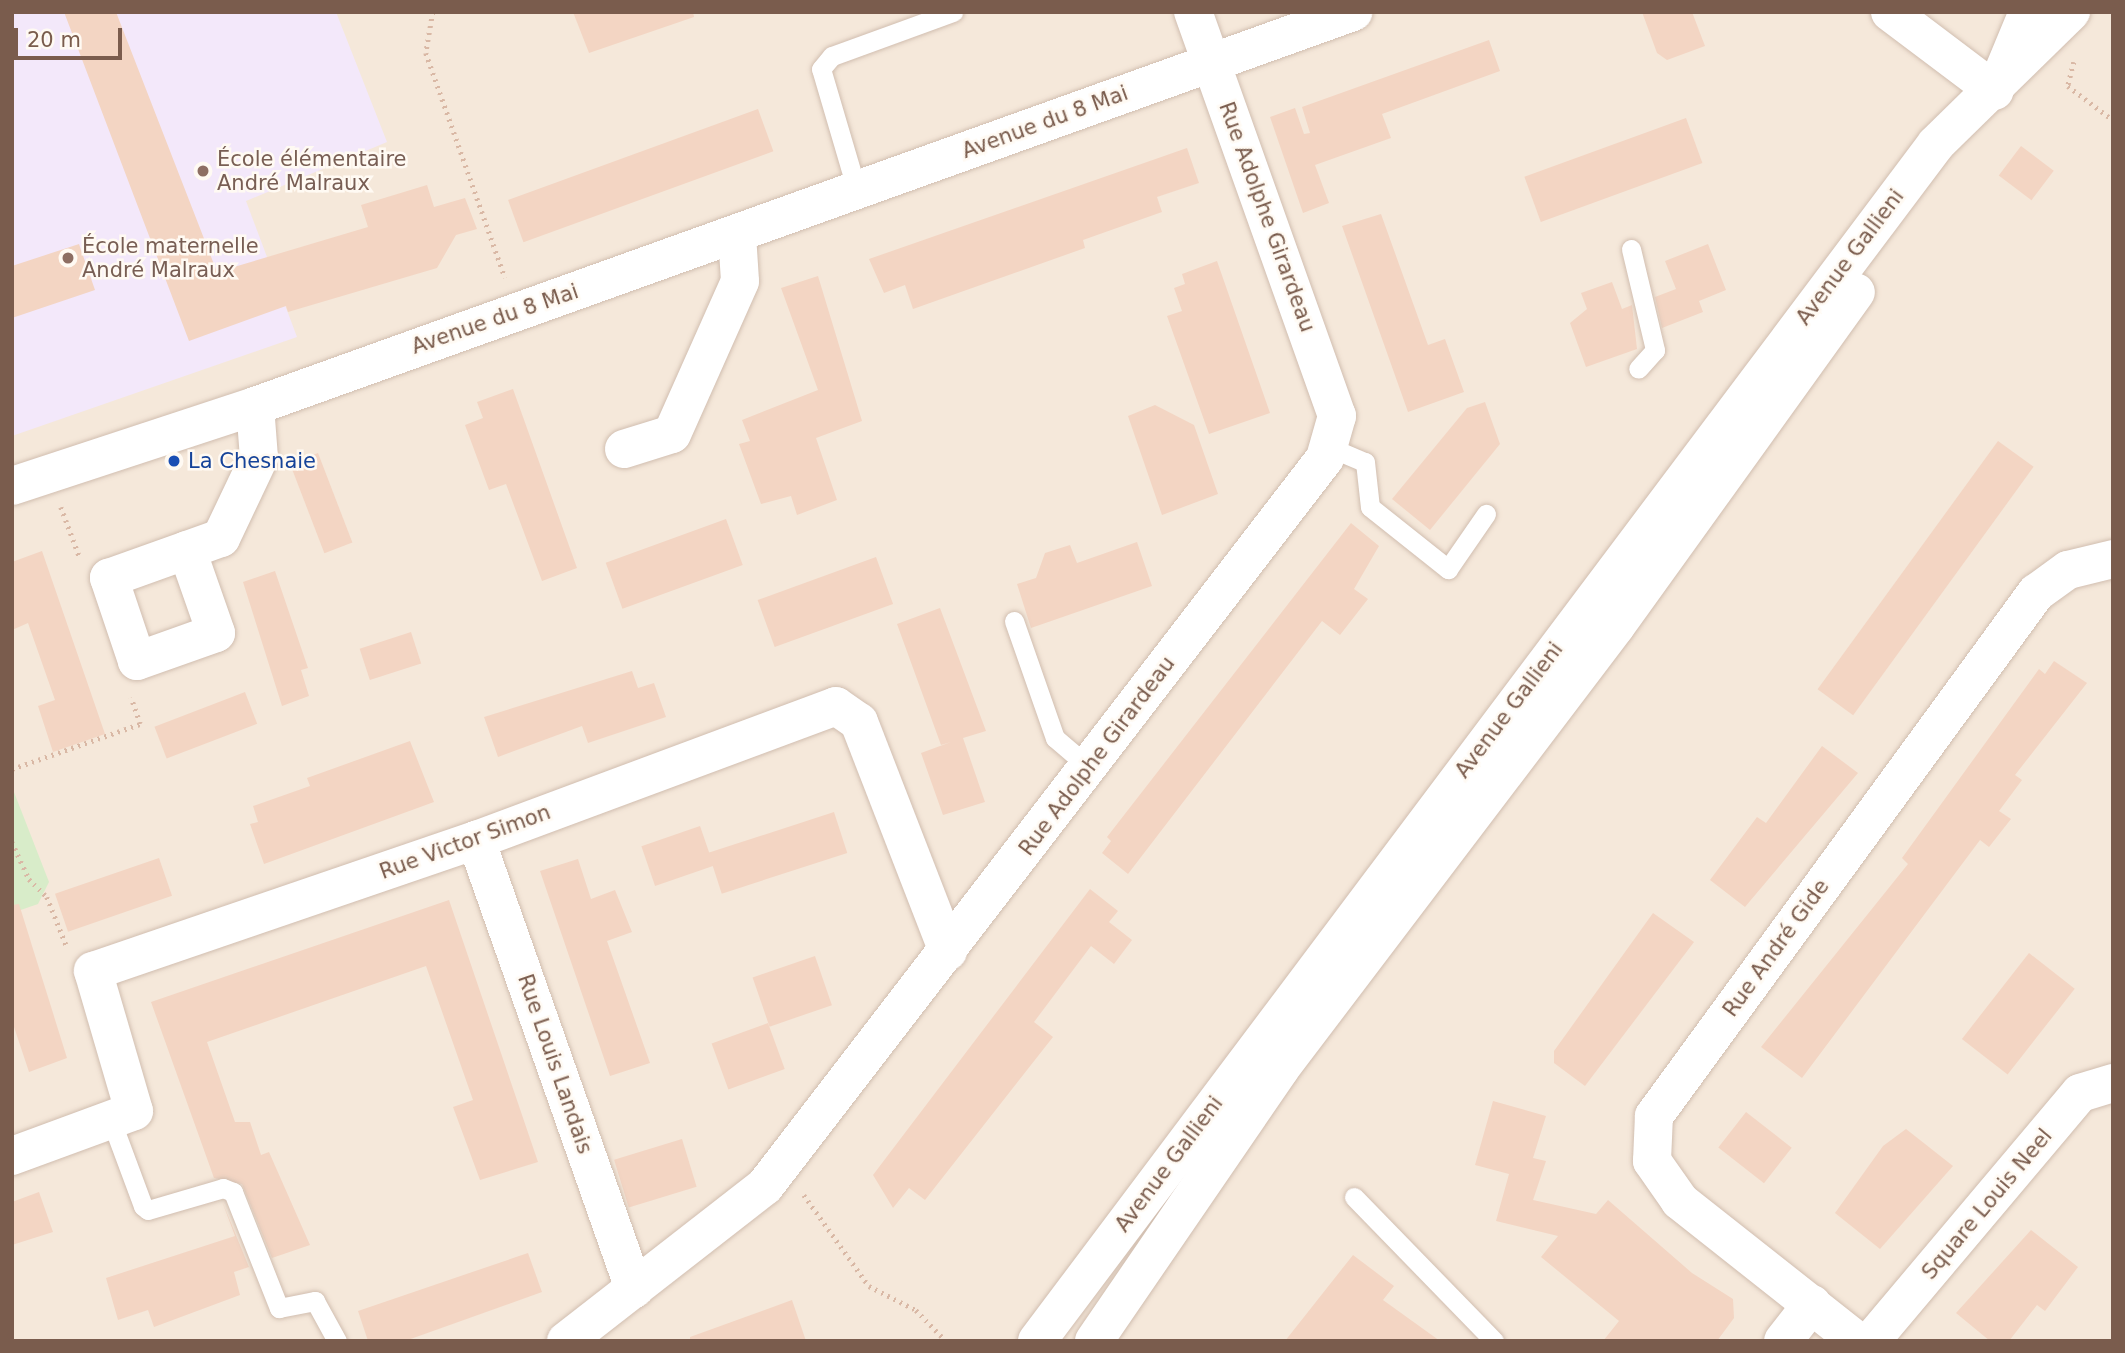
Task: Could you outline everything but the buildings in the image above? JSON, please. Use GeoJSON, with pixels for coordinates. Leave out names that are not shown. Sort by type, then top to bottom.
{"type":"FeatureCollection","features":[{"type":"Feature","properties":{"kind":"street","name":"Rue Adolphe Girardeau"},"geometry":{"type":"LineString","coordinates":[[566,1341],[765,1186],[1089,767],[1329,446],[1337,416],[1193,12]]}},
{"type":"Feature","properties":{"kind":"street","name":"Avenue du 8 Mai"},"geometry":{"type":"LineString","coordinates":[[12,486],[255,406],[1353,12]]}},
{"type":"Feature","properties":{"kind":"street"},"geometry":{"type":"LineString","coordinates":[[1890,12],[1994,91]]}},
{"type":"Feature","properties":{"kind":"street","name":"Avenue Gallieni"},"geometry":{"type":"LineString","coordinates":[[1094,1341],[1280,1069],[1616,626],[1994,91],[2028,12]]}},
{"type":"Feature","properties":{"kind":"street","name":"Avenue Gallieni"},"geometry":{"type":"LineString","coordinates":[[1037,1341],[1936,144],[1994,91],[2071,12]]}},
{"type":"Feature","properties":{"kind":"street"},"geometry":{"type":"LineString","coordinates":[[624,449],[672,434],[740,281],[737,234]]}},
{"type":"Feature","properties":{"kind":"street"},"geometry":{"type":"LineString","coordinates":[[187,550],[220,538],[259,458],[255,406]]}},
{"type":"Feature","properties":{"kind":"street","name":"Rue André Gide"},"geometry":{"type":"LineString","coordinates":[[1857,1341],[1680,1201],[1653,1161],[1654,1116],[2036,593],[2068,570],[2113,559]]}},
{"type":"Feature","properties":{"kind":"street","name":"Rue Victor Simon"},"geometry":{"type":"LineString","coordinates":[[93,971],[476,840],[836,706],[859,722],[948,951]]}},
{"type":"Feature","properties":{"kind":"street","name":"Rue Louis Landais"},"geometry":{"type":"LineString","coordinates":[[476,840],[634,1289]]}},
{"type":"Feature","properties":{"kind":"street"},"geometry":{"type":"LineString","coordinates":[[12,1156],[134,1111],[93,971]]}},
{"type":"Feature","properties":{"kind":"street","name":"Square Louis Neel"},"geometry":{"type":"LineString","coordinates":[[1871,1341],[2080,1093],[2113,1083]]}},
{"type":"Feature","properties":{"kind":"street"},"geometry":{"type":"LineString","coordinates":[[1783,1341],[1812,1304]]}},
{"type":"Feature","properties":{"kind":"lane"},"geometry":{"type":"LineString","coordinates":[[857,191],[821,69],[832,56],[953,12]]}},
{"type":"Feature","properties":{"kind":"lane"},"geometry":{"type":"LineString","coordinates":[[1631,249],[1655,350],[1638,369]]}},
{"type":"Feature","properties":{"kind":"lane"},"geometry":{"type":"LineString","coordinates":[[1329,446],[1364,462],[1370,507],[1448,569],[1486,514]]}},
{"type":"Feature","properties":{"kind":"lane"},"geometry":{"type":"LineString","coordinates":[[1014,621],[1055,738],[1089,767]]}},
{"type":"Feature","properties":{"kind":"lane"},"geometry":{"type":"LineString","coordinates":[[111,1120],[143,1206],[233,1192],[279,1308],[315,1301],[337,1341]]}},
{"type":"Feature","properties":{"kind":"lane"},"geometry":{"type":"LineString","coordinates":[[1354,1197],[1494,1341]]}},
{"type":"Feature","properties":{"kind":"path"},"geometry":{"type":"LineString","coordinates":[[433,12],[426,53],[518,311]]}},
{"type":"Feature","properties":{"kind":"path"},"geometry":{"type":"LineString","coordinates":[[58,497],[81,562]]}},
{"type":"Feature","properties":{"kind":"path"},"geometry":{"type":"LineString","coordinates":[[12,769],[140,724],[128,688]]}},
{"type":"Feature","properties":{"kind":"path"},"geometry":{"type":"LineString","coordinates":[[12,842],[29,879],[47,897],[66,946],[93,971]]}},
{"type":"Feature","properties":{"kind":"path"},"geometry":{"type":"LineString","coordinates":[[780,1167],[799,1195],[810,1195],[869,1286],[916,1310],[946,1341]]}},
{"type":"Feature","properties":{"kind":"shaded area"},"geometry":{"type":"Polygon","coordinates":[[[12,12],[2113,12],[2113,1341],[12,1341],[12,12]]]}},
{"type":"Feature","properties":{"kind":"shaded area","name":"École élémentaire André Malraux"},"geometry":{"type":"Polygon","coordinates":[[[12,12],[336,12],[387,142],[246,201],[297,337],[12,436],[12,12]]]}},
{"type":"Feature","properties":{"kind":"green space"},"geometry":{"type":"Polygon","coordinates":[[[12,787],[49,882],[38,904],[12,913],[12,787]]]}},
{"type":"Feature","properties":{"kind":"place","name":"École élémentaire André Malraux"},"geometry":{"type":"Point","coordinates":[203,171]}},
{"type":"Feature","properties":{"kind":"place","name":"École maternelle André Malraux"},"geometry":{"type":"Point","coordinates":[68,258]}},
{"type":"Feature","properties":{"kind":"place","name":"La Chesnaie"},"geometry":{"type":"Point","coordinates":[174,461]}}]}
